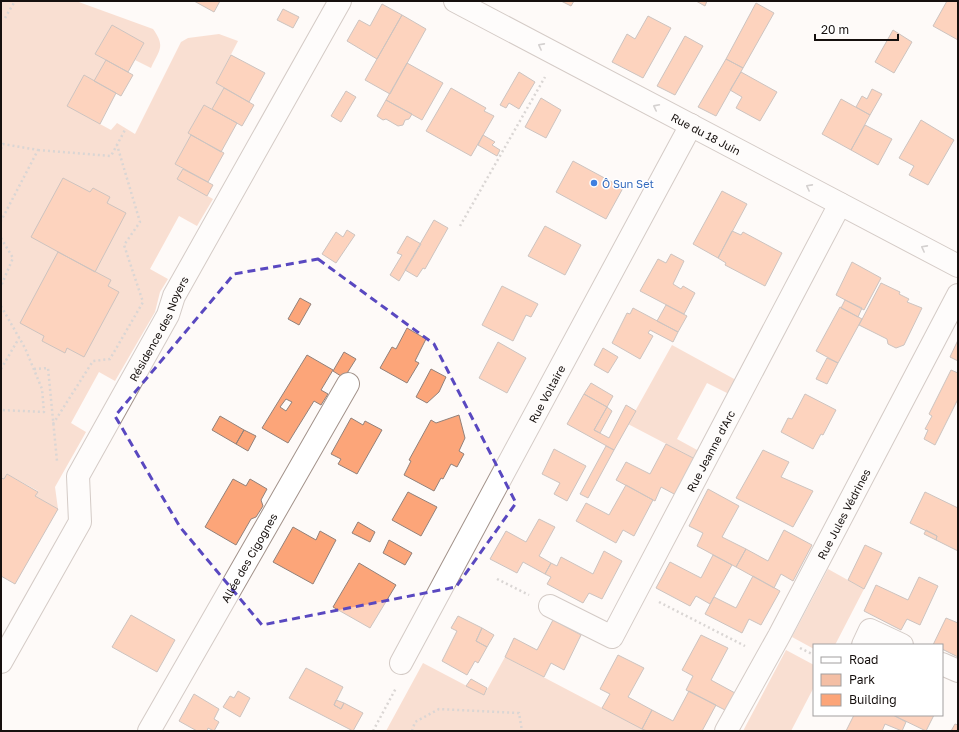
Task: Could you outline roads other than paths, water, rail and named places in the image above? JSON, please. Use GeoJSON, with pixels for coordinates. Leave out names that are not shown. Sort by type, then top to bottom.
{"type":"FeatureCollection","features":[{"type":"Feature","properties":{"kind":"street","name":"Résidence des Noyers"},"geometry":{"type":"LineString","coordinates":[[1,662],[80,522],[78,476],[168,316],[174,296],[340,1]]}},
{"type":"Feature","properties":{"kind":"street","name":"Rue du 18 Juin"},"geometry":{"type":"LineString","coordinates":[[455,1],[958,266]]}},
{"type":"Feature","properties":{"kind":"street","name":"Rue Voltaire"},"geometry":{"type":"LineString","coordinates":[[401,663],[691,125]]}},
{"type":"Feature","properties":{"kind":"street","name":"Rue Jeanne d'Arc"},"geometry":{"type":"LineString","coordinates":[[550,606],[612,637],[840,204]]}},
{"type":"Feature","properties":{"kind":"street","name":"Rue Jules Védrines"},"geometry":{"type":"LineString","coordinates":[[726,731],[767,657],[958,295]]}},
{"type":"Feature","properties":{"kind":"street","name":"Allée des Cigognes"},"geometry":{"type":"LineString","coordinates":[[149,731],[348,384]]}},
{"type":"Feature","properties":{"kind":"street"},"geometry":{"type":"LineString","coordinates":[[863,644],[870,630],[900,644]]}},
{"type":"Feature","properties":{"kind":"street"},"geometry":{"type":"LineString","coordinates":[[943,664],[958,671]]}},
{"type":"Feature","properties":{"kind":"place","name":"Ô Sun Set"},"geometry":{"type":"Point","coordinates":[594,183]}}]}
